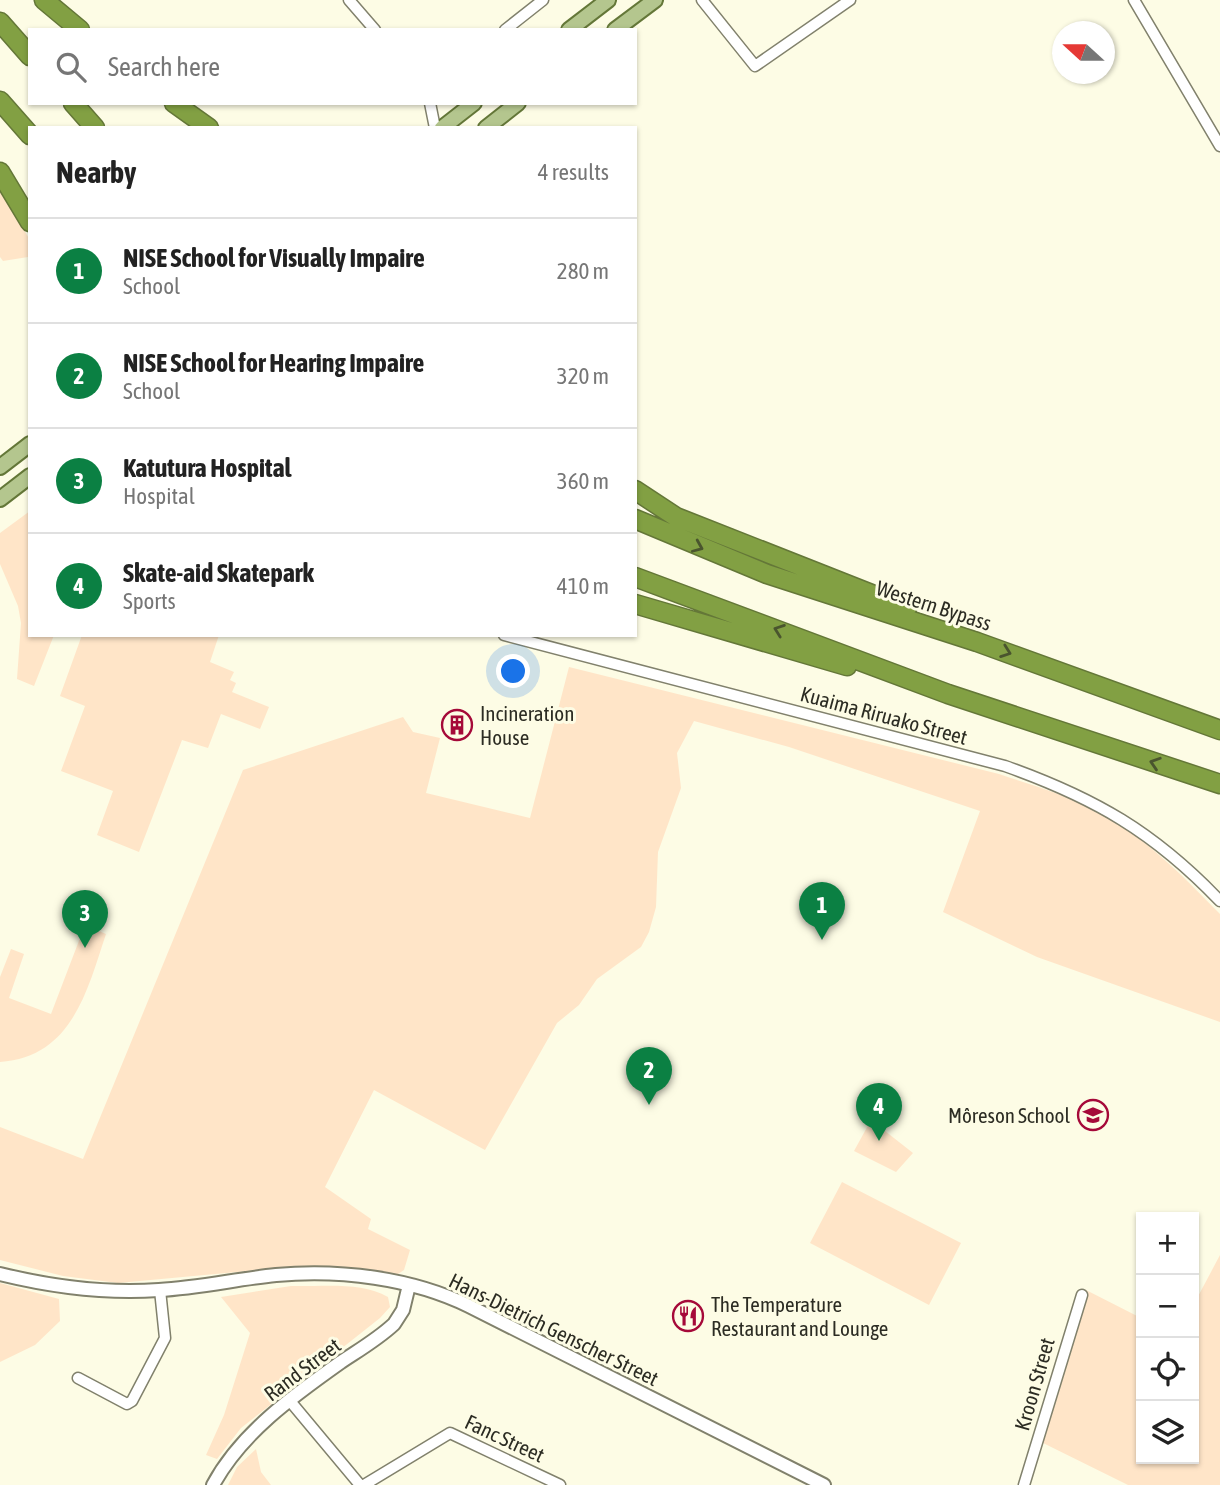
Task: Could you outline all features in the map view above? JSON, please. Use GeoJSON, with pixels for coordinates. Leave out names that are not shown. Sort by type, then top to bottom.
{"type":"FeatureCollection","features":[{"type":"Feature","properties":{"kind":"highway"},"geometry":{"type":"LineString","coordinates":[[44,0],[78,28]]}},
{"type":"Feature","properties":{"kind":"highway"},"geometry":{"type":"LineString","coordinates":[[0,22],[28,54]]}},
{"type":"Feature","properties":{"kind":"highway"},"geometry":{"type":"LineString","coordinates":[[0,101],[28,133]]}},
{"type":"Feature","properties":{"kind":"highway"},"geometry":{"type":"LineString","coordinates":[[75,105],[93,126]]}},
{"type":"Feature","properties":{"kind":"highway"},"geometry":{"type":"LineString","coordinates":[[177,105],[206,126]]}},
{"type":"Feature","properties":{"kind":"highway"},"geometry":{"type":"LineString","coordinates":[[0,172],[28,219]]}},
{"type":"Feature","properties":{"kind":"highway"},"geometry":{"type":"LineString","coordinates":[[637,491],[676,517],[950,625],[977,642]]}},
{"type":"Feature","properties":{"kind":"highway","name":"Western Bypass"},"geometry":{"type":"LineString","coordinates":[[637,520],[767,574],[977,642],[1220,730]]}},
{"type":"Feature","properties":{"kind":"highway"},"geometry":{"type":"LineString","coordinates":[[637,578],[948,694],[1220,784]]}},
{"type":"Feature","properties":{"kind":"highway"},"geometry":{"type":"LineString","coordinates":[[637,605],[948,694]]}},
{"type":"Feature","properties":{"kind":"main road"},"geometry":{"type":"LineString","coordinates":[[572,28],[608,0]]}},
{"type":"Feature","properties":{"kind":"main road"},"geometry":{"type":"LineString","coordinates":[[618,28],[654,0]]}},
{"type":"Feature","properties":{"kind":"main road"},"geometry":{"type":"LineString","coordinates":[[445,126],[471,105]]}},
{"type":"Feature","properties":{"kind":"main road"},"geometry":{"type":"LineString","coordinates":[[489,126],[516,105]]}},
{"type":"Feature","properties":{"kind":"main road"},"geometry":{"type":"LineString","coordinates":[[0,467],[28,446]]}},
{"type":"Feature","properties":{"kind":"main road"},"geometry":{"type":"LineString","coordinates":[[0,499],[28,477]]}},
{"type":"Feature","properties":{"kind":"street"},"geometry":{"type":"LineString","coordinates":[[349,0],[373,28]]}},
{"type":"Feature","properties":{"kind":"street"},"geometry":{"type":"LineString","coordinates":[[508,28],[543,0]]}},
{"type":"Feature","properties":{"kind":"street"},"geometry":{"type":"LineString","coordinates":[[702,0],[755,66],[850,0]]}},
{"type":"Feature","properties":{"kind":"street"},"geometry":{"type":"LineString","coordinates":[[1134,0],[1220,146]]}},
{"type":"Feature","properties":{"kind":"street"},"geometry":{"type":"LineString","coordinates":[[430,105],[435,126]]}},
{"type":"Feature","properties":{"kind":"street","name":"Kuaima Riruako Street"},"geometry":{"type":"LineString","coordinates":[[512,637],[1005,766],[1056,785],[1099,804],[1166,849],[1220,901]]}},
{"type":"Feature","properties":{"kind":"street","name":"Hans-Dietrich Genscher Street"},"geometry":{"type":"LineString","coordinates":[[0,1274],[91,1291],[160,1290],[287,1274],[352,1276],[409,1285],[461,1303],[824,1485]]}},
{"type":"Feature","properties":{"kind":"street","name":"Rand Street"},"geometry":{"type":"LineString","coordinates":[[213,1485],[236,1448],[290,1401],[386,1332],[403,1310],[409,1285]]}},
{"type":"Feature","properties":{"kind":"street"},"geometry":{"type":"LineString","coordinates":[[78,1378],[127,1404],[132,1401],[165,1338],[160,1290]]}},
{"type":"Feature","properties":{"kind":"street","name":"Kroon Street"},"geometry":{"type":"LineString","coordinates":[[1024,1485],[1082,1295]]}},
{"type":"Feature","properties":{"kind":"street"},"geometry":{"type":"LineString","coordinates":[[290,1401],[362,1485]]}},
{"type":"Feature","properties":{"kind":"street","name":"Fanc Street"},"geometry":{"type":"LineString","coordinates":[[362,1485],[450,1433],[556,1484]]}},
{"type":"Feature","properties":{"kind":"shaded area"},"geometry":{"type":"Polygon","coordinates":[[[0,191],[28,237],[28,257],[3,261],[0,257],[0,191]]]}},
{"type":"Feature","properties":{"kind":"shaded area"},"geometry":{"type":"Polygon","coordinates":[[[28,512],[28,637],[53,637],[34,686],[17,679],[21,623],[18,606],[0,564],[0,533],[28,512]]]}},
{"type":"Feature","properties":{"kind":"shaded area"},"geometry":{"type":"Polygon","coordinates":[[[81,637],[218,637],[210,662],[234,672],[230,680],[236,683],[232,692],[269,707],[260,729],[221,714],[208,748],[182,740],[139,852],[97,835],[113,791],[61,771],[85,706],[60,696],[81,637]]]}},
{"type":"Feature","properties":{"kind":"shaded area"},"geometry":{"type":"Polygon","coordinates":[[[569,667],[999,774],[1084,804],[1113,820],[1146,844],[1220,914],[1220,1022],[1037,957],[943,912],[980,811],[789,747],[694,721],[677,753],[681,788],[658,852],[656,907],[649,932],[641,947],[597,979],[579,1005],[557,1023],[485,1150],[374,1090],[325,1187],[371,1219],[368,1229],[410,1250],[404,1270],[395,1276],[290,1267],[118,1283],[63,1276],[0,1260],[0,1127],[83,1159],[243,770],[403,717],[413,732],[440,738],[426,793],[530,818],[569,667]]]}},
{"type":"Feature","properties":{"kind":"shaded area"},"geometry":{"type":"Polygon","coordinates":[[[85,925],[106,934],[92,977],[73,1018],[44,1048],[24,1057],[0,1062],[0,977],[11,949],[24,954],[9,998],[51,1014],[85,925]]]}},
{"type":"Feature","properties":{"kind":"shaded area"},"geometry":{"type":"Polygon","coordinates":[[[871,1120],[913,1153],[896,1172],[854,1151],[871,1120]]]}},
{"type":"Feature","properties":{"kind":"shaded area"},"geometry":{"type":"Polygon","coordinates":[[[842,1182],[961,1243],[929,1305],[810,1243],[842,1182]]]}},
{"type":"Feature","properties":{"kind":"shaded area"},"geometry":{"type":"Polygon","coordinates":[[[1220,1255],[1220,1485],[1128,1485],[1037,1440],[1084,1289],[1136,1315],[1136,1464],[1199,1464],[1199,1295],[1220,1255]]]}},
{"type":"Feature","properties":{"kind":"shaded area"},"geometry":{"type":"Polygon","coordinates":[[[0,1283],[59,1299],[60,1321],[35,1345],[0,1362],[0,1283]]]}},
{"type":"Feature","properties":{"kind":"shaded area"},"geometry":{"type":"Polygon","coordinates":[[[291,1286],[366,1289],[388,1297],[390,1307],[380,1318],[241,1428],[217,1459],[206,1455],[224,1415],[250,1333],[221,1297],[291,1286]]]}},
{"type":"Feature","properties":{"kind":"shaded area"},"geometry":{"type":"Polygon","coordinates":[[[256,1449],[261,1472],[271,1485],[228,1485],[237,1467],[256,1449]]]}},
{"type":"Feature","properties":{"kind":"place","name":"Incineration House"},"geometry":{"type":"Point","coordinates":[457,725]}},
{"type":"Feature","properties":{"kind":"place","name":"NISE School for Visually Impaire"},"geometry":{"type":"Point","coordinates":[822,940]}},
{"type":"Feature","properties":{"kind":"place","name":"Katutura Hospital"},"geometry":{"type":"Point","coordinates":[85,948]}},
{"type":"Feature","properties":{"kind":"place","name":"NISE School for Hearing Impaire"},"geometry":{"type":"Point","coordinates":[649,1105]}},
{"type":"Feature","properties":{"kind":"place","name":"Môreson School"},"geometry":{"type":"Point","coordinates":[1093,1115]}},
{"type":"Feature","properties":{"kind":"place","name":"Skate-aid Skatepark"},"geometry":{"type":"Point","coordinates":[879,1141]}},
{"type":"Feature","properties":{"kind":"place","name":"The Temperature Restaurant and Lounge"},"geometry":{"type":"Point","coordinates":[688,1316]}}]}
